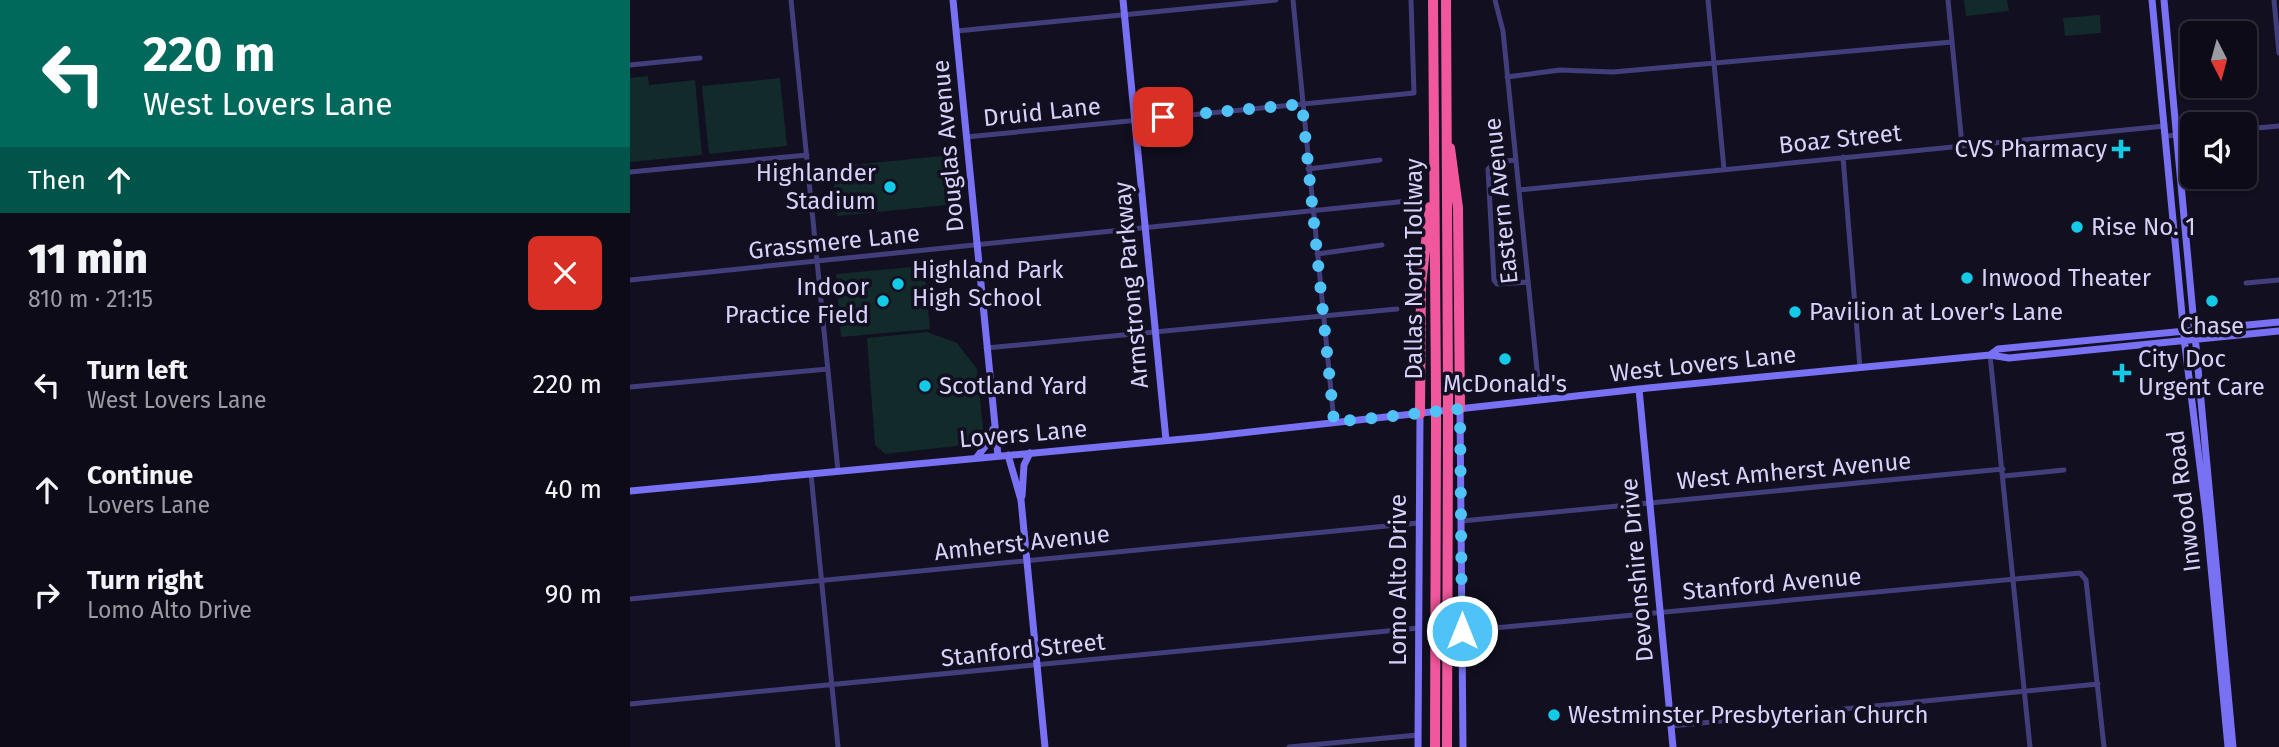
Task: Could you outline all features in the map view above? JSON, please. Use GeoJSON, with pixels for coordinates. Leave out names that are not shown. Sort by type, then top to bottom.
{"type":"FeatureCollection","features":[{"type":"Feature","properties":{"kind":"highway","name":"Dallas North Tollway"},"geometry":{"type":"LineString","coordinates":[[1433,0],[1435,747]]}},
{"type":"Feature","properties":{"kind":"highway","name":"Dallas North Tollway"},"geometry":{"type":"LineString","coordinates":[[1446,0],[1447,747]]}},
{"type":"Feature","properties":{"kind":"highway"},"geometry":{"type":"LineString","coordinates":[[1446,133],[1454,163],[1458,208],[1460,409]]}},
{"type":"Feature","properties":{"kind":"highway"},"geometry":{"type":"LineString","coordinates":[[1420,414],[1421,285],[1426,222],[1434,193]]}},
{"type":"Feature","properties":{"kind":"main road","name":"Douglas Avenue"},"geometry":{"type":"LineString","coordinates":[[953,0],[998,456]]}},
{"type":"Feature","properties":{"kind":"main road","name":"Armstrong Parkway"},"geometry":{"type":"LineString","coordinates":[[1123,0],[1166,440]]}},
{"type":"Feature","properties":{"kind":"main road","name":"Inwood Road"},"geometry":{"type":"LineString","coordinates":[[2152,0],[2184,340],[2228,747]]}},
{"type":"Feature","properties":{"kind":"main road","name":"Inwood Road"},"geometry":{"type":"LineString","coordinates":[[2165,0],[2233,747]]}},
{"type":"Feature","properties":{"kind":"main road"},"geometry":{"type":"LineString","coordinates":[[2165,126],[2176,125]]}},
{"type":"Feature","properties":{"kind":"main road","name":"West Lovers Lane"},"geometry":{"type":"LineString","coordinates":[[1990,355],[1998,349],[2279,322]]}},
{"type":"Feature","properties":{"kind":"main road","name":"West Lovers Lane"},"geometry":{"type":"LineString","coordinates":[[1420,414],[1639,388],[1990,355],[1999,359],[2279,331]]}},
{"type":"Feature","properties":{"kind":"main road"},"geometry":{"type":"LineString","coordinates":[[2095,339],[2102,348]]}},
{"type":"Feature","properties":{"kind":"main road","name":"Devonshire Drive"},"geometry":{"type":"LineString","coordinates":[[1639,388],[1673,747]]}},
{"type":"Feature","properties":{"kind":"main road"},"geometry":{"type":"LineString","coordinates":[[1460,409],[1463,747]]}},
{"type":"Feature","properties":{"kind":"main road","name":"Lovers Lane"},"geometry":{"type":"LineString","coordinates":[[630,491],[1420,414]]}},
{"type":"Feature","properties":{"kind":"main road","name":"Lomo Alto Drive"},"geometry":{"type":"LineString","coordinates":[[1418,747],[1420,414]]}},
{"type":"Feature","properties":{"kind":"main road"},"geometry":{"type":"LineString","coordinates":[[976,458],[990,440],[994,425]]}},
{"type":"Feature","properties":{"kind":"main road"},"geometry":{"type":"LineString","coordinates":[[2195,428],[2205,427]]}},
{"type":"Feature","properties":{"kind":"main road"},"geometry":{"type":"LineString","coordinates":[[1021,500],[1024,465],[1030,453]]}},
{"type":"Feature","properties":{"kind":"main road"},"geometry":{"type":"LineString","coordinates":[[1008,455],[1021,500],[1045,747]]}},
{"type":"Feature","properties":{"kind":"street"},"geometry":{"type":"LineString","coordinates":[[791,0],[838,471]]}},
{"type":"Feature","properties":{"kind":"street"},"geometry":{"type":"LineString","coordinates":[[957,31],[1276,0]]}},
{"type":"Feature","properties":{"kind":"street"},"geometry":{"type":"LineString","coordinates":[[1293,0],[1334,422]]}},
{"type":"Feature","properties":{"kind":"street","name":"Druid Lane"},"geometry":{"type":"LineString","coordinates":[[966,137],[1414,93],[1411,0]]}},
{"type":"Feature","properties":{"kind":"street","name":"Eastern Avenue"},"geometry":{"type":"LineString","coordinates":[[1495,0],[1501,21],[1540,400]]}},
{"type":"Feature","properties":{"kind":"street"},"geometry":{"type":"LineString","coordinates":[[1708,0],[1724,169]]}},
{"type":"Feature","properties":{"kind":"street"},"geometry":{"type":"LineString","coordinates":[[1948,0],[1962,145]]}},
{"type":"Feature","properties":{"kind":"street"},"geometry":{"type":"LineString","coordinates":[[2274,0],[2279,53]]}},
{"type":"Feature","properties":{"kind":"street"},"geometry":{"type":"LineString","coordinates":[[1507,76],[1560,70],[1613,72],[1952,42]]}},
{"type":"Feature","properties":{"kind":"street"},"geometry":{"type":"LineString","coordinates":[[630,65],[700,58]]}},
{"type":"Feature","properties":{"kind":"street"},"geometry":{"type":"LineString","coordinates":[[2257,128],[2279,125]]}},
{"type":"Feature","properties":{"kind":"street","name":"Boaz Street"},"geometry":{"type":"LineString","coordinates":[[1519,190],[2165,126]]}},
{"type":"Feature","properties":{"kind":"street"},"geometry":{"type":"LineString","coordinates":[[2166,136],[2178,135]]}},
{"type":"Feature","properties":{"kind":"street"},"geometry":{"type":"LineString","coordinates":[[630,172],[807,155]]}},
{"type":"Feature","properties":{"kind":"street"},"geometry":{"type":"LineString","coordinates":[[1843,156],[1860,368]]}},
{"type":"Feature","properties":{"kind":"street"},"geometry":{"type":"LineString","coordinates":[[1308,169],[1380,160]]}},
{"type":"Feature","properties":{"kind":"street"},"geometry":{"type":"LineString","coordinates":[[1516,160],[1495,162],[1488,169],[1494,280],[1497,284],[1528,282]]}},
{"type":"Feature","properties":{"kind":"street","name":"Grassmere Lane"},"geometry":{"type":"LineString","coordinates":[[630,280],[1418,200]]}},
{"type":"Feature","properties":{"kind":"street"},"geometry":{"type":"LineString","coordinates":[[1317,254],[1382,245]]}},
{"type":"Feature","properties":{"kind":"street"},"geometry":{"type":"LineString","coordinates":[[2246,283],[2279,280]]}},
{"type":"Feature","properties":{"kind":"street"},"geometry":{"type":"LineString","coordinates":[[986,348],[1396,309]]}},
{"type":"Feature","properties":{"kind":"street"},"geometry":{"type":"LineString","coordinates":[[1990,355],[2030,747]]}},
{"type":"Feature","properties":{"kind":"street"},"geometry":{"type":"LineString","coordinates":[[630,387],[828,369]]}},
{"type":"Feature","properties":{"kind":"street","name":"West Amherst Avenue"},"geometry":{"type":"LineString","coordinates":[[1462,522],[1650,503],[2064,470]]}},
{"type":"Feature","properties":{"kind":"street"},"geometry":{"type":"LineString","coordinates":[[811,474],[838,747]]}},
{"type":"Feature","properties":{"kind":"street","name":"Amherst Avenue"},"geometry":{"type":"LineString","coordinates":[[630,600],[1418,523]]}},
{"type":"Feature","properties":{"kind":"street","name":"Stanford Avenue"},"geometry":{"type":"LineString","coordinates":[[1462,631],[2080,573],[2084,575],[2098,684]]}},
{"type":"Feature","properties":{"kind":"street","name":"Stanford Street"},"geometry":{"type":"LineString","coordinates":[[630,704],[1419,628]]}},
{"type":"Feature","properties":{"kind":"street"},"geometry":{"type":"LineString","coordinates":[[1671,726],[2098,684],[2104,747]]}},
{"type":"Feature","properties":{"kind":"street"},"geometry":{"type":"LineString","coordinates":[[1289,747],[1418,734]]}},
{"type":"Feature","properties":{"kind":"green space"},"geometry":{"type":"Polygon","coordinates":[[[1964,0],[2007,0],[2009,11],[1966,16],[1964,0]]]}},
{"type":"Feature","properties":{"kind":"green space"},"geometry":{"type":"Polygon","coordinates":[[[2100,15],[2101,33],[2065,36],[2063,18],[2100,15]]]}},
{"type":"Feature","properties":{"kind":"green space"},"geometry":{"type":"Polygon","coordinates":[[[648,76],[649,85],[695,80],[702,155],[630,162],[630,78],[648,76]]]}},
{"type":"Feature","properties":{"kind":"green space"},"geometry":{"type":"Polygon","coordinates":[[[780,78],[787,146],[709,154],[702,86],[780,78]]]}},
{"type":"Feature","properties":{"kind":"green space"},"geometry":{"type":"Polygon","coordinates":[[[942,156],[947,205],[837,216],[832,167],[942,156]]]}},
{"type":"Feature","properties":{"kind":"green space","name":"Indoor Practice Field"},"geometry":{"type":"Polygon","coordinates":[[[924,266],[930,329],[841,337],[836,274],[924,266]]]}},
{"type":"Feature","properties":{"kind":"green space","name":"Scotland Yard"},"geometry":{"type":"Polygon","coordinates":[[[927,332],[957,343],[977,369],[984,438],[974,444],[885,454],[875,445],[867,338],[927,332]]]}},
{"type":"Feature","properties":{"kind":"place","name":"CVS Pharmacy"},"geometry":{"type":"Point","coordinates":[2121,149]}},
{"type":"Feature","properties":{"kind":"place","name":"Highlander Stadium"},"geometry":{"type":"Point","coordinates":[890,187]}},
{"type":"Feature","properties":{"kind":"place","name":"Rise No. 1"},"geometry":{"type":"Point","coordinates":[2077,227]}},
{"type":"Feature","properties":{"kind":"place","name":"Inwood Theater"},"geometry":{"type":"Point","coordinates":[1967,278]}},
{"type":"Feature","properties":{"kind":"place","name":"Highland Park High School"},"geometry":{"type":"Point","coordinates":[898,284]}},
{"type":"Feature","properties":{"kind":"place","name":"Indoor Practice Field"},"geometry":{"type":"Point","coordinates":[883,301]}},
{"type":"Feature","properties":{"kind":"place","name":"Chase"},"geometry":{"type":"Point","coordinates":[2212,301]}},
{"type":"Feature","properties":{"kind":"place","name":"Pavilion at Lover's Lane"},"geometry":{"type":"Point","coordinates":[1795,312]}},
{"type":"Feature","properties":{"kind":"place","name":"McDonald's"},"geometry":{"type":"Point","coordinates":[1505,359]}},
{"type":"Feature","properties":{"kind":"place","name":"City Doc Urgent Care"},"geometry":{"type":"Point","coordinates":[2122,373]}},
{"type":"Feature","properties":{"kind":"place","name":"Scotland Yard"},"geometry":{"type":"Point","coordinates":[925,386]}},
{"type":"Feature","properties":{"kind":"place","name":"Westminster Presbyterian Church"},"geometry":{"type":"Point","coordinates":[1554,715]}},
{"type":"Feature","properties":{"kind":"route"},"geometry":{"type":"LineString","coordinates":[[1163,117],[1302,104],[1334,422],[1460,409],[1462,631]]}}]}
